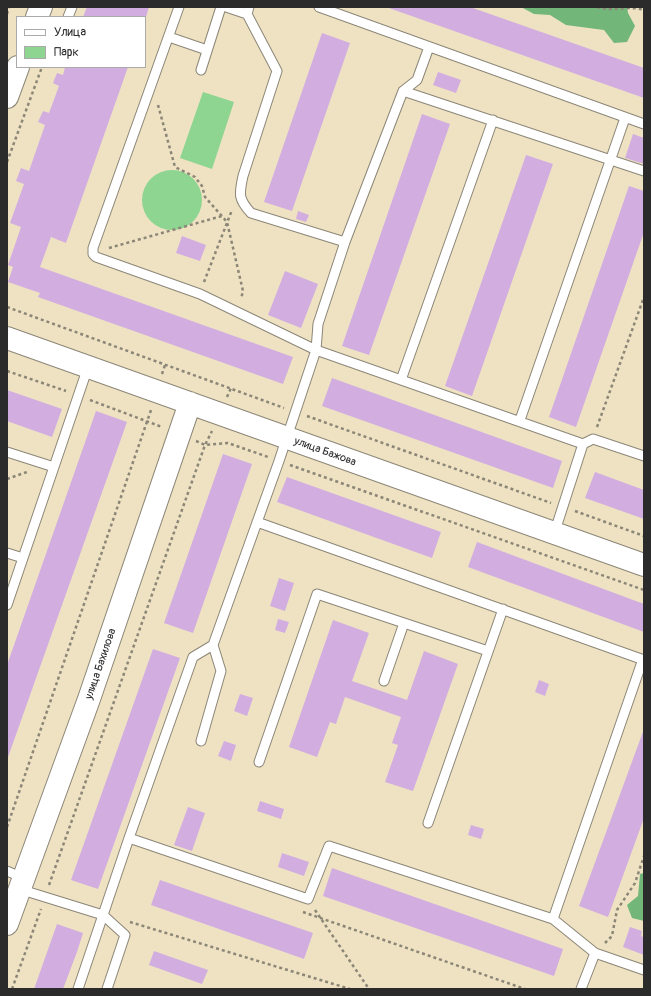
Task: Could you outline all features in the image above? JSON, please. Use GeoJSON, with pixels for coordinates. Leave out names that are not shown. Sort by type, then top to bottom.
{"type":"FeatureCollection","features":[{"type":"Feature","properties":{"kind":"street"},"geometry":{"type":"LineString","coordinates":[[7,97],[18,68]]}},
{"type":"Feature","properties":{"kind":"street","name":"улица Бажова"},"geometry":{"type":"LineString","coordinates":[[7,338],[286,439],[644,565]]}},
{"type":"Feature","properties":{"kind":"street","name":"улица Бахилова"},"geometry":{"type":"LineString","coordinates":[[7,924],[16,880],[89,699],[190,403]]}},
{"type":"Feature","properties":{"kind":"lane"},"geometry":{"type":"LineString","coordinates":[[180,7],[93,254],[96,257],[200,294],[316,350],[520,420],[583,444]]}},
{"type":"Feature","properties":{"kind":"lane"},"geometry":{"type":"LineString","coordinates":[[200,70],[221,7]]}},
{"type":"Feature","properties":{"kind":"lane"},"geometry":{"type":"LineString","coordinates":[[226,7],[248,10],[277,71],[239,193],[243,204],[251,213],[344,242]]}},
{"type":"Feature","properties":{"kind":"lane"},"geometry":{"type":"LineString","coordinates":[[319,7],[644,124]]}},
{"type":"Feature","properties":{"kind":"lane"},"geometry":{"type":"LineString","coordinates":[[169,37],[207,50]]}},
{"type":"Feature","properties":{"kind":"lane"},"geometry":{"type":"LineString","coordinates":[[201,741],[221,671],[213,645],[279,461],[316,350],[318,324],[344,242],[403,91],[417,80],[429,47]]}},
{"type":"Feature","properties":{"kind":"lane"},"geometry":{"type":"LineString","coordinates":[[403,91],[644,170]]}},
{"type":"Feature","properties":{"kind":"lane"},"geometry":{"type":"LineString","coordinates":[[520,420],[625,118]]}},
{"type":"Feature","properties":{"kind":"lane"},"geometry":{"type":"LineString","coordinates":[[400,380],[493,120]]}},
{"type":"Feature","properties":{"kind":"lane"},"geometry":{"type":"LineString","coordinates":[[7,605],[88,367]]}},
{"type":"Feature","properties":{"kind":"lane"},"geometry":{"type":"LineString","coordinates":[[554,534],[583,444],[593,439],[644,456]]}},
{"type":"Feature","properties":{"kind":"lane"},"geometry":{"type":"LineString","coordinates":[[7,452],[54,468]]}},
{"type":"Feature","properties":{"kind":"lane"},"geometry":{"type":"LineString","coordinates":[[257,522],[644,659],[553,919]]}},
{"type":"Feature","properties":{"kind":"lane"},"geometry":{"type":"LineString","coordinates":[[7,553],[23,558]]}},
{"type":"Feature","properties":{"kind":"lane"},"geometry":{"type":"LineString","coordinates":[[259,762],[317,594],[488,651]]}},
{"type":"Feature","properties":{"kind":"lane"},"geometry":{"type":"LineString","coordinates":[[428,823],[503,609]]}},
{"type":"Feature","properties":{"kind":"lane"},"geometry":{"type":"LineString","coordinates":[[384,682],[404,623]]}},
{"type":"Feature","properties":{"kind":"lane"},"geometry":{"type":"LineString","coordinates":[[78,989],[129,838],[193,657],[213,645]]}},
{"type":"Feature","properties":{"kind":"lane"},"geometry":{"type":"LineString","coordinates":[[129,838],[308,899],[329,846],[553,919],[595,953],[644,970]]}},
{"type":"Feature","properties":{"kind":"lane"},"geometry":{"type":"LineString","coordinates":[[16,880],[45,897],[103,915],[125,935],[107,989]]}},
{"type":"Feature","properties":{"kind":"lane"},"geometry":{"type":"LineString","coordinates":[[581,989],[595,953]]}},
{"type":"Feature","properties":{"kind":"path"},"geometry":{"type":"LineString","coordinates":[[7,14],[10,7]]}},
{"type":"Feature","properties":{"kind":"path"},"geometry":{"type":"LineString","coordinates":[[597,7],[604,9],[638,8],[644,10]]}},
{"type":"Feature","properties":{"kind":"path"},"geometry":{"type":"LineString","coordinates":[[7,162],[42,68]]}},
{"type":"Feature","properties":{"kind":"path"},"geometry":{"type":"LineString","coordinates":[[147,100],[159,105],[175,167],[195,177],[202,186],[205,197],[227,222],[242,291],[239,314]]}},
{"type":"Feature","properties":{"kind":"path"},"geometry":{"type":"LineString","coordinates":[[200,294],[239,193]]}},
{"type":"Feature","properties":{"kind":"path"},"geometry":{"type":"LineString","coordinates":[[93,254],[119,244],[222,216]]}},
{"type":"Feature","properties":{"kind":"path"},"geometry":{"type":"LineString","coordinates":[[593,439],[644,297]]}},
{"type":"Feature","properties":{"kind":"path"},"geometry":{"type":"LineString","coordinates":[[7,307],[295,412],[644,536]]}},
{"type":"Feature","properties":{"kind":"path"},"geometry":{"type":"LineString","coordinates":[[7,370],[148,421],[205,445],[228,443],[644,590]]}},
{"type":"Feature","properties":{"kind":"path"},"geometry":{"type":"LineString","coordinates":[[12,989],[205,445],[220,414],[230,388]]}},
{"type":"Feature","properties":{"kind":"path"},"geometry":{"type":"LineString","coordinates":[[7,827],[148,421]]}},
{"type":"Feature","properties":{"kind":"path"},"geometry":{"type":"LineString","coordinates":[[595,953],[612,936],[617,910],[635,883],[644,856]]}},
{"type":"Feature","properties":{"kind":"path"},"geometry":{"type":"LineString","coordinates":[[308,899],[369,989]]}},
{"type":"Feature","properties":{"kind":"path"},"geometry":{"type":"LineString","coordinates":[[298,910],[525,989]]}},
{"type":"Feature","properties":{"kind":"path"},"geometry":{"type":"LineString","coordinates":[[103,915],[141,925],[350,989]]}},
{"type":"Feature","properties":{"kind":"green space"},"geometry":{"type":"Polygon","coordinates":[[[521,7],[627,7],[628,13],[635,26],[627,42],[614,43],[604,30],[566,25],[550,15],[534,14],[521,7]]]}},
{"type":"Feature","properties":{"kind":"green space"},"geometry":{"type":"Polygon","coordinates":[[[203,92],[234,102],[212,169],[180,158],[203,92]]]}},
{"type":"Feature","properties":{"kind":"green space"},"geometry":{"type":"Polygon","coordinates":[[[172,170],[189,175],[197,183],[202,200],[197,217],[189,225],[172,230],[155,225],[147,217],[142,200],[147,183],[155,175],[172,170]]]}},
{"type":"Feature","properties":{"kind":"green space"},"geometry":{"type":"Polygon","coordinates":[[[644,873],[644,921],[632,918],[627,905],[638,896],[640,874],[644,873]]]}},
{"type":"Feature","properties":{"kind":"building"},"geometry":{"type":"Polygon","coordinates":[[[87,7],[149,7],[146,17],[83,16],[87,7]]]}},
{"type":"Feature","properties":{"kind":"building"},"geometry":{"type":"Polygon","coordinates":[[[386,7],[470,7],[644,68],[644,98],[386,7]]]}},
{"type":"Feature","properties":{"kind":"building"},"geometry":{"type":"Polygon","coordinates":[[[322,33],[350,43],[292,211],[264,202],[322,33]]]}},
{"type":"Feature","properties":{"kind":"building"},"geometry":{"type":"Polygon","coordinates":[[[65,68],[128,68],[66,243],[51,237],[40,267],[293,357],[283,384],[38,297],[40,293],[8,282],[13,267],[8,265],[21,227],[10,223],[24,184],[16,181],[21,168],[29,171],[45,125],[38,122],[43,111],[49,113],[59,86],[53,83],[57,73],[63,75],[65,68]]]}},
{"type":"Feature","properties":{"kind":"building"},"geometry":{"type":"Polygon","coordinates":[[[438,72],[461,80],[456,93],[433,85],[438,72]]]}},
{"type":"Feature","properties":{"kind":"building"},"geometry":{"type":"Polygon","coordinates":[[[422,114],[450,124],[369,355],[342,346],[422,114]]]}},
{"type":"Feature","properties":{"kind":"building"},"geometry":{"type":"Polygon","coordinates":[[[633,134],[644,138],[644,164],[625,158],[633,134]]]}},
{"type":"Feature","properties":{"kind":"building"},"geometry":{"type":"Polygon","coordinates":[[[526,155],[553,164],[472,396],[445,386],[526,155]]]}},
{"type":"Feature","properties":{"kind":"building"},"geometry":{"type":"Polygon","coordinates":[[[629,186],[644,191],[644,232],[576,427],[549,417],[629,186]]]}},
{"type":"Feature","properties":{"kind":"building"},"geometry":{"type":"Polygon","coordinates":[[[298,211],[309,215],[306,222],[296,219],[298,211]]]}},
{"type":"Feature","properties":{"kind":"building"},"geometry":{"type":"Polygon","coordinates":[[[182,236],[206,245],[200,261],[176,253],[182,236]]]}},
{"type":"Feature","properties":{"kind":"building"},"geometry":{"type":"Polygon","coordinates":[[[285,271],[318,284],[301,328],[268,315],[285,271]]]}},
{"type":"Feature","properties":{"kind":"building"},"geometry":{"type":"Polygon","coordinates":[[[332,378],[562,461],[553,488],[322,406],[332,378]]]}},
{"type":"Feature","properties":{"kind":"building"},"geometry":{"type":"Polygon","coordinates":[[[7,390],[62,409],[52,437],[7,421],[7,390]]]}},
{"type":"Feature","properties":{"kind":"building"},"geometry":{"type":"Polygon","coordinates":[[[96,411],[127,422],[7,760],[7,665],[96,411]]]}},
{"type":"Feature","properties":{"kind":"building"},"geometry":{"type":"Polygon","coordinates":[[[223,454],[252,464],[193,633],[164,623],[223,454]]]}},
{"type":"Feature","properties":{"kind":"building"},"geometry":{"type":"Polygon","coordinates":[[[595,472],[644,490],[644,519],[585,498],[595,472]]]}},
{"type":"Feature","properties":{"kind":"building"},"geometry":{"type":"Polygon","coordinates":[[[287,477],[441,532],[432,558],[277,502],[287,477]]]}},
{"type":"Feature","properties":{"kind":"building"},"geometry":{"type":"Polygon","coordinates":[[[477,542],[644,604],[644,632],[468,567],[477,542]]]}},
{"type":"Feature","properties":{"kind":"building"},"geometry":{"type":"Polygon","coordinates":[[[279,578],[294,583],[285,611],[270,606],[279,578]]]}},
{"type":"Feature","properties":{"kind":"building"},"geometry":{"type":"Polygon","coordinates":[[[278,619],[289,622],[285,633],[275,630],[278,619]]]}},
{"type":"Feature","properties":{"kind":"building"},"geometry":{"type":"Polygon","coordinates":[[[333,620],[369,633],[352,681],[407,700],[424,651],[458,664],[413,791],[385,782],[398,745],[392,743],[401,717],[345,697],[336,724],[330,722],[317,757],[289,747],[333,620]]]}},
{"type":"Feature","properties":{"kind":"building"},"geometry":{"type":"Polygon","coordinates":[[[153,649],[180,658],[98,889],[71,880],[153,649]]]}},
{"type":"Feature","properties":{"kind":"building"},"geometry":{"type":"Polygon","coordinates":[[[539,680],[549,684],[545,696],[535,692],[539,680]]]}},
{"type":"Feature","properties":{"kind":"building"},"geometry":{"type":"Polygon","coordinates":[[[240,694],[253,698],[247,716],[234,711],[240,694]]]}},
{"type":"Feature","properties":{"kind":"building"},"geometry":{"type":"Polygon","coordinates":[[[644,729],[644,818],[608,917],[579,906],[644,729]]]}},
{"type":"Feature","properties":{"kind":"building"},"geometry":{"type":"Polygon","coordinates":[[[224,741],[236,745],[231,761],[218,756],[224,741]]]}},
{"type":"Feature","properties":{"kind":"building"},"geometry":{"type":"Polygon","coordinates":[[[260,801],[284,809],[281,819],[257,811],[260,801]]]}},
{"type":"Feature","properties":{"kind":"building"},"geometry":{"type":"Polygon","coordinates":[[[188,807],[205,813],[192,851],[174,845],[188,807]]]}},
{"type":"Feature","properties":{"kind":"building"},"geometry":{"type":"Polygon","coordinates":[[[471,825],[484,829],[481,839],[468,835],[471,825]]]}},
{"type":"Feature","properties":{"kind":"building"},"geometry":{"type":"Polygon","coordinates":[[[282,853],[309,862],[304,876],[278,867],[282,853]]]}},
{"type":"Feature","properties":{"kind":"building"},"geometry":{"type":"Polygon","coordinates":[[[332,868],[563,949],[554,976],[323,896],[332,868]]]}},
{"type":"Feature","properties":{"kind":"building"},"geometry":{"type":"Polygon","coordinates":[[[160,880],[313,933],[304,959],[151,905],[160,880]]]}},
{"type":"Feature","properties":{"kind":"building"},"geometry":{"type":"Polygon","coordinates":[[[57,924],[83,933],[77,952],[63,989],[34,989],[57,924]]]}},
{"type":"Feature","properties":{"kind":"building"},"geometry":{"type":"Polygon","coordinates":[[[630,927],[642,931],[641,936],[644,937],[644,955],[623,947],[630,927]]]}},
{"type":"Feature","properties":{"kind":"building"},"geometry":{"type":"Polygon","coordinates":[[[154,951],[208,970],[202,984],[149,965],[154,951]]]}}]}
